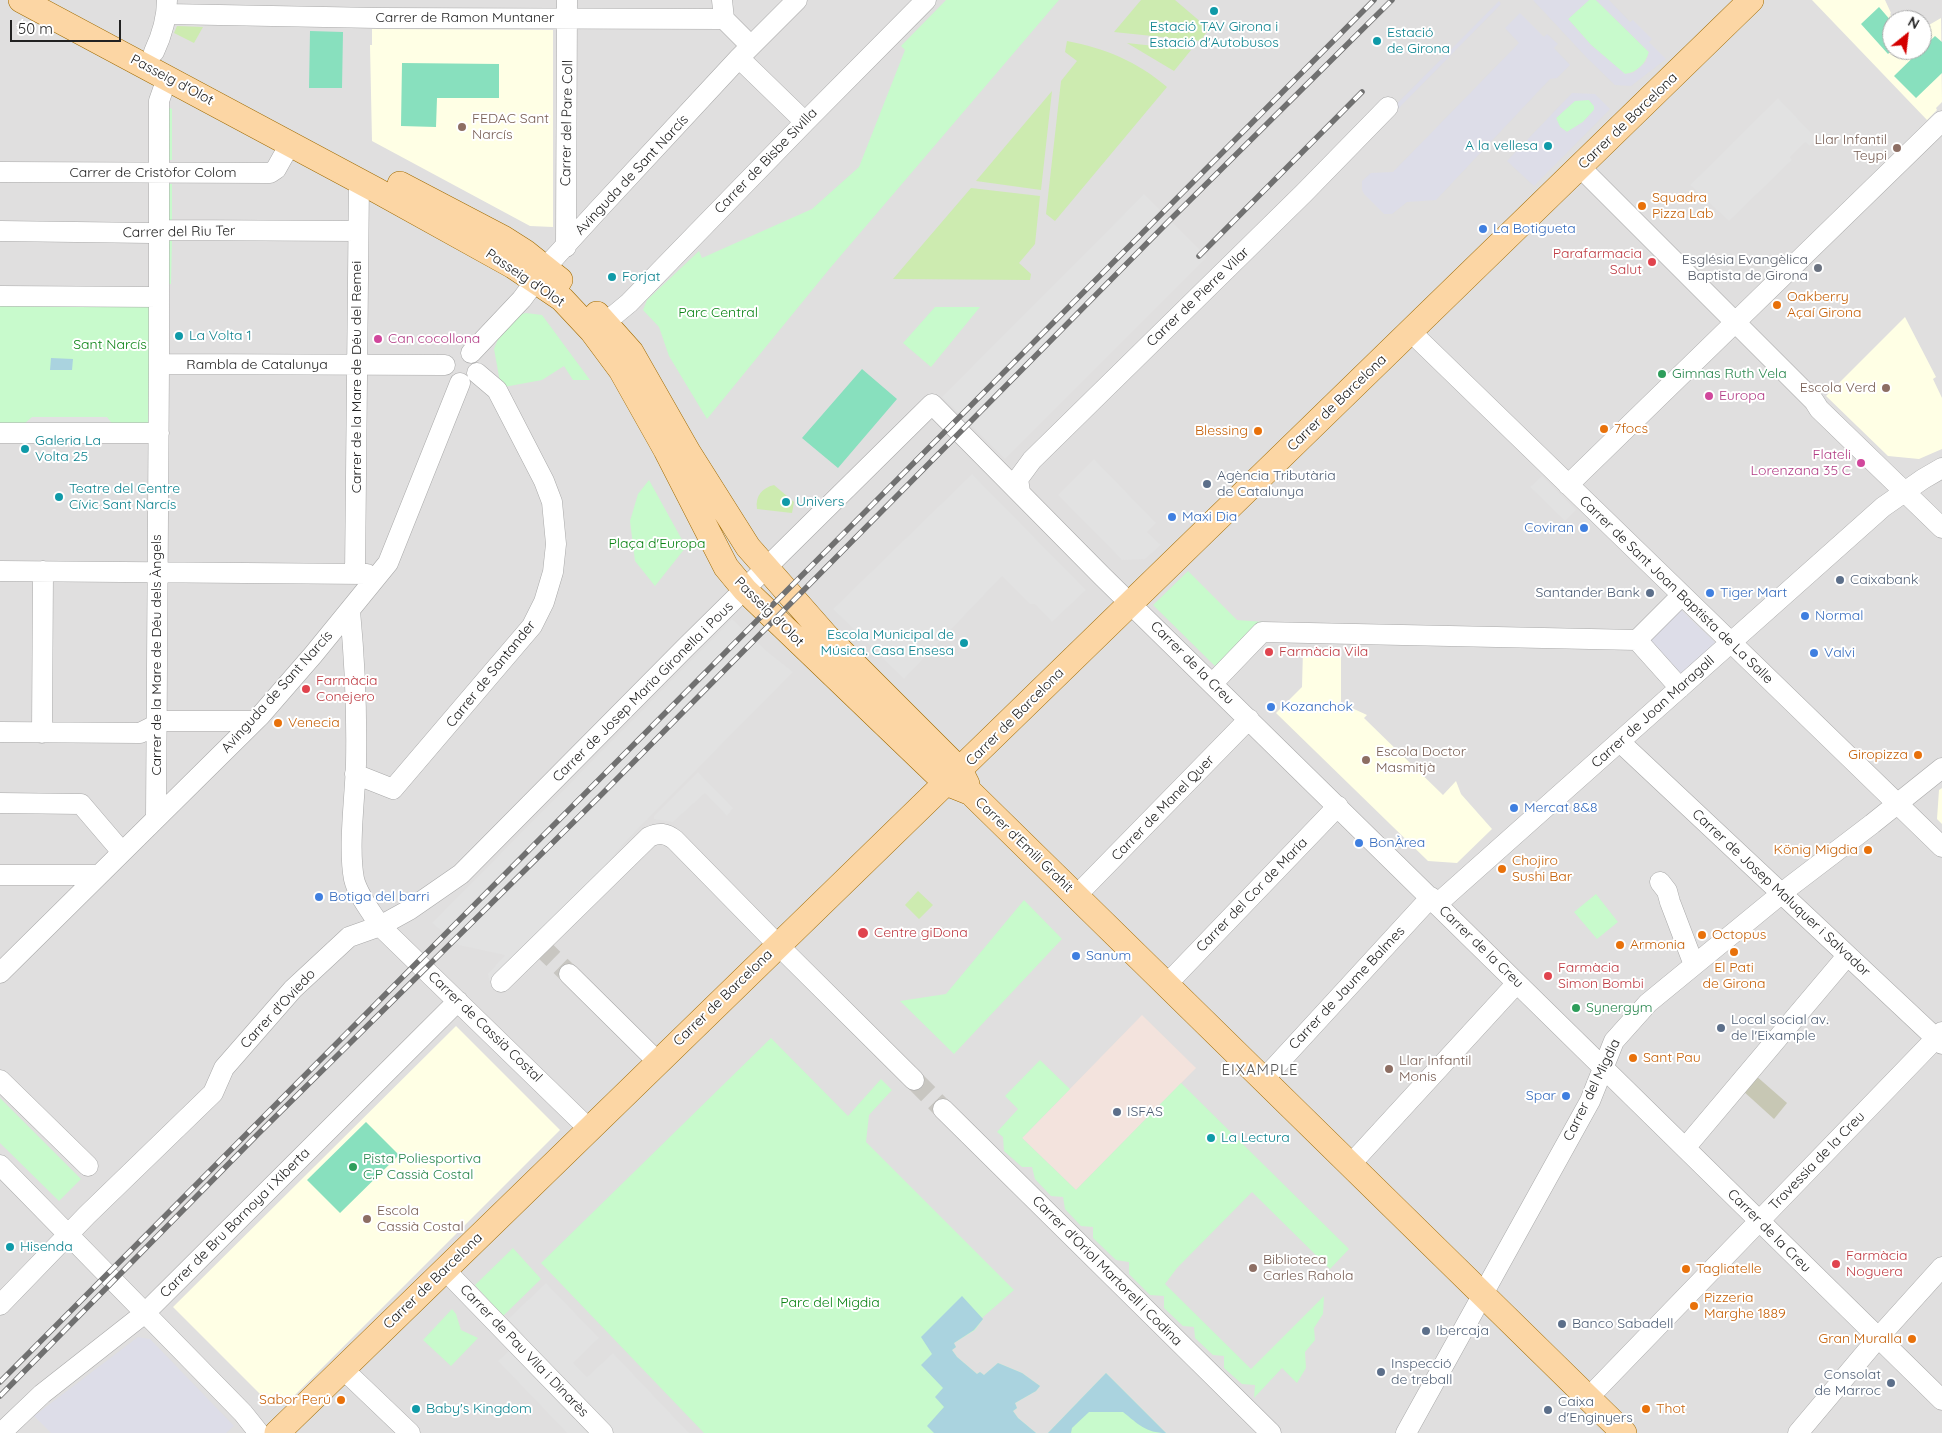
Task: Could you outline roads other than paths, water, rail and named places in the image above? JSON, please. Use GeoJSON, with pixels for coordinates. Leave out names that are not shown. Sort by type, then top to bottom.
{"type":"FeatureCollection","features":[{"type":"Feature","properties":{"kind":"main road","name":"Passeig d'Olot"},"geometry":{"type":"LineString","coordinates":[[21,0],[358,180],[513,266],[540,274],[570,288],[606,322],[630,352],[649,387],[748,547],[953,777]]}},
{"type":"Feature","properties":{"kind":"main road","name":"Passeig d'Olot"},"geometry":{"type":"LineString","coordinates":[[56,0],[503,238],[540,274],[592,331],[621,370],[666,450],[726,567],[745,590],[953,777]]}},
{"type":"Feature","properties":{"kind":"main road","name":"Carrer de Barcelona"},"geometry":{"type":"LineString","coordinates":[[277,1433],[1751,0]]}},
{"type":"Feature","properties":{"kind":"main road","name":"Carrer d'Emili Grahit"},"geometry":{"type":"LineString","coordinates":[[953,777],[1624,1433]]}},
{"type":"Feature","properties":{"kind":"street","name":"Avinguda de Sant Narcís"},"geometry":{"type":"LineString","coordinates":[[471,353],[522,299],[540,274],[745,52],[797,0]]}},
{"type":"Feature","properties":{"kind":"street","name":"Carrer de Bisbe Sivilla"},"geometry":{"type":"LineString","coordinates":[[606,322],[645,286],[804,122],[926,0]]}},
{"type":"Feature","properties":{"kind":"street"},"geometry":{"type":"LineString","coordinates":[[154,52],[162,32],[167,7]]}},
{"type":"Feature","properties":{"kind":"street","name":"Carrer de Ramon Muntaner"},"geometry":{"type":"LineString","coordinates":[[167,7],[723,9],[745,52],[804,122]]}},
{"type":"Feature","properties":{"kind":"street","name":"Carrer del Pare Coll"},"geometry":{"type":"LineString","coordinates":[[566,247],[567,9]]}},
{"type":"Feature","properties":{"kind":"street"},"geometry":{"type":"LineString","coordinates":[[0,296],[159,297],[159,101],[167,78]]}},
{"type":"Feature","properties":{"kind":"street","name":"Carrer de Pierre Vilar"},"geometry":{"type":"LineString","coordinates":[[1020,492],[1018,479],[1032,460],[1304,193],[1388,107]]}},
{"type":"Feature","properties":{"kind":"street"},"geometry":{"type":"LineString","coordinates":[[1568,485],[1942,121]]}},
{"type":"Feature","properties":{"kind":"street","name":"Carrer de Cristòfor Colom"},"geometry":{"type":"LineString","coordinates":[[0,172],[270,173],[276,170],[290,144]]}},
{"type":"Feature","properties":{"kind":"street"},"geometry":{"type":"LineString","coordinates":[[1580,167],[1814,401],[1819,409],[1942,528]]}},
{"type":"Feature","properties":{"kind":"street","name":"Carrer de la Mare de Déu del Remei"},"geometry":{"type":"LineString","coordinates":[[355,574],[358,180]]}},
{"type":"Feature","properties":{"kind":"street","name":"Carrer del Riu Ter"},"geometry":{"type":"LineString","coordinates":[[0,231],[358,231]]}},
{"type":"Feature","properties":{"kind":"street","name":"Carrer de la Mare de Déu dels Àngels"},"geometry":{"type":"LineString","coordinates":[[156,818],[159,297]]}},
{"type":"Feature","properties":{"kind":"street","name":"Carrer de Sant Joan Baptista de La Salle"},"geometry":{"type":"LineString","coordinates":[[1411,332],[1942,847]]}},
{"type":"Feature","properties":{"kind":"street"},"geometry":{"type":"LineString","coordinates":[[465,350],[471,353],[478,362],[469,378],[449,377],[445,365],[449,356],[455,352],[465,350]]}},
{"type":"Feature","properties":{"kind":"street","name":"Rambla de Catalunya"},"geometry":{"type":"LineString","coordinates":[[159,364],[445,365]]}},
{"type":"Feature","properties":{"kind":"street","name":"Avinguda de Sant Narcís"},"geometry":{"type":"LineString","coordinates":[[0,973],[98,875],[116,844],[156,818],[254,721],[321,645],[388,563],[469,378]]}},
{"type":"Feature","properties":{"kind":"street","name":"Carrer de Santander"},"geometry":{"type":"LineString","coordinates":[[355,774],[393,790],[532,626],[550,587],[556,544],[552,502],[544,481],[497,390],[469,378]]}},
{"type":"Feature","properties":{"kind":"street","name":"Carrer de Josep Maria Gironella i Pous"},"geometry":{"type":"LineString","coordinates":[[380,926],[409,910],[461,874],[686,647],[932,404],[1020,492]]}},
{"type":"Feature","properties":{"kind":"street"},"geometry":{"type":"LineString","coordinates":[[0,433],[159,433]]}},
{"type":"Feature","properties":{"kind":"street","name":"Carrer de Joan Maragall"},"geometry":{"type":"LineString","coordinates":[[1434,901],[1620,742],[1884,507],[1942,468]]}},
{"type":"Feature","properties":{"kind":"street","name":"Carrer de la Creu"},"geometry":{"type":"LineString","coordinates":[[1020,492],[1942,1400]]}},
{"type":"Feature","properties":{"kind":"street"},"geometry":{"type":"LineString","coordinates":[[0,571],[379,574]]}},
{"type":"Feature","properties":{"kind":"street"},"geometry":{"type":"LineString","coordinates":[[42,733],[43,571]]}},
{"type":"Feature","properties":{"kind":"street"},"geometry":{"type":"LineString","coordinates":[[1213,683],[1262,632],[1638,640],[1682,595]]}},
{"type":"Feature","properties":{"kind":"street"},"geometry":{"type":"LineString","coordinates":[[345,616],[355,661],[355,774],[352,860],[355,880],[363,900],[380,926]]}},
{"type":"Feature","properties":{"kind":"street"},"geometry":{"type":"LineString","coordinates":[[1638,640],[1680,688]]}},
{"type":"Feature","properties":{"kind":"street"},"geometry":{"type":"LineString","coordinates":[[321,645],[355,661]]}},
{"type":"Feature","properties":{"kind":"street","name":"Carrer de Manel Quer"},"geometry":{"type":"LineString","coordinates":[[1076,896],[1250,719]]}},
{"type":"Feature","properties":{"kind":"street"},"geometry":{"type":"LineString","coordinates":[[0,732],[140,733],[164,721],[254,721]]}},
{"type":"Feature","properties":{"kind":"street","name":"Carrer de Josep Maluquer i Salvador"},"geometry":{"type":"LineString","coordinates":[[1620,742],[1847,956],[1940,1038]]}},
{"type":"Feature","properties":{"kind":"street","name":"Carrer del Migdia"},"geometry":{"type":"LineString","coordinates":[[1406,1433],[1590,1101],[1614,1041],[1629,1022],[1648,1003],[1694,965],[1942,768]]}},
{"type":"Feature","properties":{"kind":"street"},"geometry":{"type":"LineString","coordinates":[[0,803],[82,804],[116,844]]}},
{"type":"Feature","properties":{"kind":"street","name":"Carrer del Cor de Maria"},"geometry":{"type":"LineString","coordinates":[[1166,984],[1338,806]]}},
{"type":"Feature","properties":{"kind":"street"},"geometry":{"type":"LineString","coordinates":[[502,982],[649,837],[664,833],[675,840],[914,1080]]}},
{"type":"Feature","properties":{"kind":"street"},"geometry":{"type":"LineString","coordinates":[[0,875],[98,875]]}},
{"type":"Feature","properties":{"kind":"street"},"geometry":{"type":"LineString","coordinates":[[1660,882],[1667,891],[1694,965]]}},
{"type":"Feature","properties":{"kind":"street","name":"Carrer de Jaume Balmes"},"geometry":{"type":"LineString","coordinates":[[1263,1080],[1434,901]]}},
{"type":"Feature","properties":{"kind":"street","name":"Carrer de Cassià Costal"},"geometry":{"type":"LineString","coordinates":[[380,926],[589,1129]]}},
{"type":"Feature","properties":{"kind":"street","name":"Carrer d'Oviedo"},"geometry":{"type":"LineString","coordinates":[[0,1305],[212,1093],[224,1068],[293,989],[349,937],[380,926]]}},
{"type":"Feature","properties":{"kind":"street"},"geometry":{"type":"LineString","coordinates":[[1685,1148],[1847,956]]}},
{"type":"Feature","properties":{"kind":"street"},"geometry":{"type":"LineString","coordinates":[[569,974],[658,1062]]}},
{"type":"Feature","properties":{"kind":"street"},"geometry":{"type":"LineString","coordinates":[[1350,1165],[1518,983]]}},
{"type":"Feature","properties":{"kind":"street","name":"Carrer de Bru Barnoya i Xiberta"},"geometry":{"type":"LineString","coordinates":[[1,1433],[42,1394],[145,1313],[458,1001]]}},
{"type":"Feature","properties":{"kind":"street","name":"Travessia de la Creu"},"geometry":{"type":"LineString","coordinates":[[1588,1398],[1940,1038]]}},
{"type":"Feature","properties":{"kind":"street"},"geometry":{"type":"LineString","coordinates":[[0,1080],[88,1166]]}},
{"type":"Feature","properties":{"kind":"street","name":"Carrer d'Oriol Martorell i Codina"},"geometry":{"type":"LineString","coordinates":[[943,1109],[1271,1433]]}},
{"type":"Feature","properties":{"kind":"street"},"geometry":{"type":"LineString","coordinates":[[0,1165],[243,1413],[259,1433]]}},
{"type":"Feature","properties":{"kind":"street"},"geometry":{"type":"LineString","coordinates":[[1798,1433],[1878,1338],[1942,1267]]}},
{"type":"Feature","properties":{"kind":"street","name":"Carrer de Pau Vila i Dinarès"},"geometry":{"type":"LineString","coordinates":[[445,1270],[603,1433]]}},
{"type":"Feature","properties":{"kind":"street"},"geometry":{"type":"LineString","coordinates":[[343,1369],[410,1433]]}},
{"type":"Feature","properties":{"kind":"water"},"geometry":{"type":"Polygon","coordinates":[[[51,358],[73,359],[72,370],[50,370],[51,358]]]}},
{"type":"Feature","properties":{"kind":"water"},"geometry":{"type":"Polygon","coordinates":[[[962,1296],[983,1319],[974,1330],[954,1343],[956,1347],[952,1350],[957,1357],[977,1374],[980,1372],[984,1375],[998,1363],[1022,1373],[1040,1386],[1036,1391],[1015,1403],[1017,1408],[1013,1411],[1018,1418],[1036,1433],[934,1433],[927,1426],[944,1407],[935,1397],[943,1388],[921,1365],[932,1354],[921,1337],[962,1296]]]}},
{"type":"Feature","properties":{"kind":"water"},"geometry":{"type":"Polygon","coordinates":[[[1106,1373],[1166,1433],[1148,1430],[1123,1412],[1089,1412],[1072,1428],[1071,1433],[1048,1433],[1106,1373]]]}},
{"type":"Feature","properties":{"kind":"tunnel"},"geometry":{"type":"LineString","coordinates":[[539,945],[569,974]]}},
{"type":"Feature","properties":{"kind":"tunnel"},"geometry":{"type":"LineString","coordinates":[[914,1080],[943,1109]]}},
{"type":"Feature","properties":{"kind":"railway"},"geometry":{"type":"LineString","coordinates":[[0,1382],[1374,0]]}},
{"type":"Feature","properties":{"kind":"railway"},"geometry":{"type":"LineString","coordinates":[[0,1396],[258,1134],[602,794],[1169,221],[1392,0]]}},
{"type":"Feature","properties":{"kind":"railway"},"geometry":{"type":"LineString","coordinates":[[1199,256],[1362,92]]}},
{"type":"Feature","properties":{"kind":"place","name":"Estació TAV Girona i Estació d'Autobusos"},"geometry":{"type":"Point","coordinates":[1214,11]}},
{"type":"Feature","properties":{"kind":"place","name":"Estació de Girona"},"geometry":{"type":"Point","coordinates":[1377,41]}},
{"type":"Feature","properties":{"kind":"place","name":"FEDAC Sant Narcís"},"geometry":{"type":"Point","coordinates":[462,127]}},
{"type":"Feature","properties":{"kind":"place","name":"A la vellesa"},"geometry":{"type":"Point","coordinates":[1548,146]}},
{"type":"Feature","properties":{"kind":"place","name":"Llar Infantil Teypi"},"geometry":{"type":"Point","coordinates":[1897,148]}},
{"type":"Feature","properties":{"kind":"place","name":"Squadra Pizza Lab"},"geometry":{"type":"Point","coordinates":[1642,206]}},
{"type":"Feature","properties":{"kind":"place","name":"La Botigueta"},"geometry":{"type":"Point","coordinates":[1483,229]}},
{"type":"Feature","properties":{"kind":"place","name":"Parafarmacia Salut"},"geometry":{"type":"Point","coordinates":[1652,262]}},
{"type":"Feature","properties":{"kind":"place","name":"Església Evangèlica Baptista de Girona"},"geometry":{"type":"Point","coordinates":[1818,268]}},
{"type":"Feature","properties":{"kind":"place","name":"Forjat"},"geometry":{"type":"Point","coordinates":[612,277]}},
{"type":"Feature","properties":{"kind":"place","name":"Oakberry Açaí Girona"},"geometry":{"type":"Point","coordinates":[1777,305]}},
{"type":"Feature","properties":{"kind":"place","name":"La Volta 1"},"geometry":{"type":"Point","coordinates":[179,336]}},
{"type":"Feature","properties":{"kind":"place","name":"Can cocollona"},"geometry":{"type":"Point","coordinates":[378,339]}},
{"type":"Feature","properties":{"kind":"place","name":"Gimnas Ruth Vela"},"geometry":{"type":"Point","coordinates":[1662,374]}},
{"type":"Feature","properties":{"kind":"place","name":"Escola Verd"},"geometry":{"type":"Point","coordinates":[1886,388]}},
{"type":"Feature","properties":{"kind":"place","name":"Europa"},"geometry":{"type":"Point","coordinates":[1709,396]}},
{"type":"Feature","properties":{"kind":"place","name":"7focs"},"geometry":{"type":"Point","coordinates":[1604,429]}},
{"type":"Feature","properties":{"kind":"place","name":"Blessing"},"geometry":{"type":"Point","coordinates":[1258,431]}},
{"type":"Feature","properties":{"kind":"place","name":"Galeria La Volta 25"},"geometry":{"type":"Point","coordinates":[25,449]}},
{"type":"Feature","properties":{"kind":"place","name":"Flateli Lorenzana 35 C"},"geometry":{"type":"Point","coordinates":[1861,463]}},
{"type":"Feature","properties":{"kind":"place","name":"Agència Tributària de Catalunya"},"geometry":{"type":"Point","coordinates":[1207,484]}},
{"type":"Feature","properties":{"kind":"place","name":"Teatre del Centre Cívic Sant Narcís"},"geometry":{"type":"Point","coordinates":[59,497]}},
{"type":"Feature","properties":{"kind":"place","name":"Univers"},"geometry":{"type":"Point","coordinates":[786,502]}},
{"type":"Feature","properties":{"kind":"place","name":"Maxi Dia"},"geometry":{"type":"Point","coordinates":[1172,517]}},
{"type":"Feature","properties":{"kind":"place","name":"Coviran"},"geometry":{"type":"Point","coordinates":[1584,528]}},
{"type":"Feature","properties":{"kind":"place","name":"Caixabank"},"geometry":{"type":"Point","coordinates":[1840,580]}},
{"type":"Feature","properties":{"kind":"place","name":"Santander Bank"},"geometry":{"type":"Point","coordinates":[1650,593]}},
{"type":"Feature","properties":{"kind":"place","name":"Tiger Mart"},"geometry":{"type":"Point","coordinates":[1710,593]}},
{"type":"Feature","properties":{"kind":"place","name":"Normal"},"geometry":{"type":"Point","coordinates":[1805,616]}},
{"type":"Feature","properties":{"kind":"place","name":"Escola Municipal de Música. Casa Ensesa"},"geometry":{"type":"Point","coordinates":[964,643]}},
{"type":"Feature","properties":{"kind":"place","name":"Farmàcia Vila"},"geometry":{"type":"Point","coordinates":[1269,652]}},
{"type":"Feature","properties":{"kind":"place","name":"Valvi"},"geometry":{"type":"Point","coordinates":[1814,653]}},
{"type":"Feature","properties":{"kind":"place","name":"Farmàcia Conejero"},"geometry":{"type":"Point","coordinates":[306,689]}},
{"type":"Feature","properties":{"kind":"place","name":"Kozanchok"},"geometry":{"type":"Point","coordinates":[1271,707]}},
{"type":"Feature","properties":{"kind":"place","name":"Venecia"},"geometry":{"type":"Point","coordinates":[278,723]}},
{"type":"Feature","properties":{"kind":"place","name":"Giropizza"},"geometry":{"type":"Point","coordinates":[1918,755]}},
{"type":"Feature","properties":{"kind":"place","name":"Escola Doctor Masmitjà"},"geometry":{"type":"Point","coordinates":[1366,760]}},
{"type":"Feature","properties":{"kind":"place","name":"Mercat 8&8"},"geometry":{"type":"Point","coordinates":[1514,808]}},
{"type":"Feature","properties":{"kind":"place","name":"BonÀrea"},"geometry":{"type":"Point","coordinates":[1359,843]}},
{"type":"Feature","properties":{"kind":"place","name":"König Migdia"},"geometry":{"type":"Point","coordinates":[1868,850]}},
{"type":"Feature","properties":{"kind":"place","name":"Chojiro Sushi Bar"},"geometry":{"type":"Point","coordinates":[1502,869]}},
{"type":"Feature","properties":{"kind":"place","name":"Botiga del barri"},"geometry":{"type":"Point","coordinates":[319,897]}},
{"type":"Feature","properties":{"kind":"place","name":"Centre giDona"},"geometry":{"type":"Point","coordinates":[863,933]}},
{"type":"Feature","properties":{"kind":"place","name":"Octopus"},"geometry":{"type":"Point","coordinates":[1702,935]}},
{"type":"Feature","properties":{"kind":"place","name":"Armonia"},"geometry":{"type":"Point","coordinates":[1620,945]}},
{"type":"Feature","properties":{"kind":"place","name":"El Pati de Girona"},"geometry":{"type":"Point","coordinates":[1734,952]}},
{"type":"Feature","properties":{"kind":"place","name":"Sanum"},"geometry":{"type":"Point","coordinates":[1076,956]}},
{"type":"Feature","properties":{"kind":"place","name":"Farmàcia Simon Bombi"},"geometry":{"type":"Point","coordinates":[1548,976]}},
{"type":"Feature","properties":{"kind":"place","name":"Synergym"},"geometry":{"type":"Point","coordinates":[1576,1008]}},
{"type":"Feature","properties":{"kind":"place","name":"Local social av. de l'Eixample"},"geometry":{"type":"Point","coordinates":[1721,1028]}},
{"type":"Feature","properties":{"kind":"place","name":"Sant Pau"},"geometry":{"type":"Point","coordinates":[1633,1058]}},
{"type":"Feature","properties":{"kind":"place","name":"Llar Infantil Monis"},"geometry":{"type":"Point","coordinates":[1389,1069]}},
{"type":"Feature","properties":{"kind":"place","name":"Spar"},"geometry":{"type":"Point","coordinates":[1566,1096]}},
{"type":"Feature","properties":{"kind":"place","name":"ISFAS"},"geometry":{"type":"Point","coordinates":[1117,1112]}},
{"type":"Feature","properties":{"kind":"place","name":"La Lectura"},"geometry":{"type":"Point","coordinates":[1211,1138]}},
{"type":"Feature","properties":{"kind":"place","name":"Pista Poliesportiva C.P Cassià Costal"},"geometry":{"type":"Point","coordinates":[353,1167]}},
{"type":"Feature","properties":{"kind":"place","name":"Escola Cassià Costal"},"geometry":{"type":"Point","coordinates":[367,1219]}},
{"type":"Feature","properties":{"kind":"place","name":"Hisenda"},"geometry":{"type":"Point","coordinates":[10,1247]}},
{"type":"Feature","properties":{"kind":"place","name":"Farmàcia Noguera"},"geometry":{"type":"Point","coordinates":[1836,1264]}},
{"type":"Feature","properties":{"kind":"place","name":"Biblioteca Carles Rahola"},"geometry":{"type":"Point","coordinates":[1253,1268]}},
{"type":"Feature","properties":{"kind":"place","name":"Tagliatelle"},"geometry":{"type":"Point","coordinates":[1686,1269]}},
{"type":"Feature","properties":{"kind":"place","name":"Pizzeria Marghe 1889"},"geometry":{"type":"Point","coordinates":[1694,1306]}},
{"type":"Feature","properties":{"kind":"place","name":"Banco Sabadell"},"geometry":{"type":"Point","coordinates":[1562,1324]}},
{"type":"Feature","properties":{"kind":"place","name":"Ibercaja"},"geometry":{"type":"Point","coordinates":[1426,1331]}},
{"type":"Feature","properties":{"kind":"place","name":"Gran Muralla"},"geometry":{"type":"Point","coordinates":[1912,1339]}},
{"type":"Feature","properties":{"kind":"place","name":"Inspecció de treball"},"geometry":{"type":"Point","coordinates":[1381,1372]}},
{"type":"Feature","properties":{"kind":"place","name":"Consolat de Marroc"},"geometry":{"type":"Point","coordinates":[1891,1383]}},
{"type":"Feature","properties":{"kind":"place","name":"Sabor Perú"},"geometry":{"type":"Point","coordinates":[341,1400]}},
{"type":"Feature","properties":{"kind":"place","name":"Baby's Kingdom"},"geometry":{"type":"Point","coordinates":[416,1409]}},
{"type":"Feature","properties":{"kind":"place","name":"Thot"},"geometry":{"type":"Point","coordinates":[1646,1409]}},
{"type":"Feature","properties":{"kind":"place","name":"Caixa d'Enginyers"},"geometry":{"type":"Point","coordinates":[1548,1410]}},
{"type":"Feature","properties":{"kind":"district","name":"EIXAMPLE"},"geometry":{"type":"Point","coordinates":[1260,1070]}},
{"type":"Feature","properties":{"kind":"park label","name":"Parc Central"},"geometry":{"type":"Point","coordinates":[718,313]}},
{"type":"Feature","properties":{"kind":"park label","name":"Sant Narcís"},"geometry":{"type":"Point","coordinates":[110,345]}},
{"type":"Feature","properties":{"kind":"park label","name":"Plaça d'Europa"},"geometry":{"type":"Point","coordinates":[657,544]}},
{"type":"Feature","properties":{"kind":"park label","name":"Parc del Migdia"},"geometry":{"type":"Point","coordinates":[830,1303]}}]}
